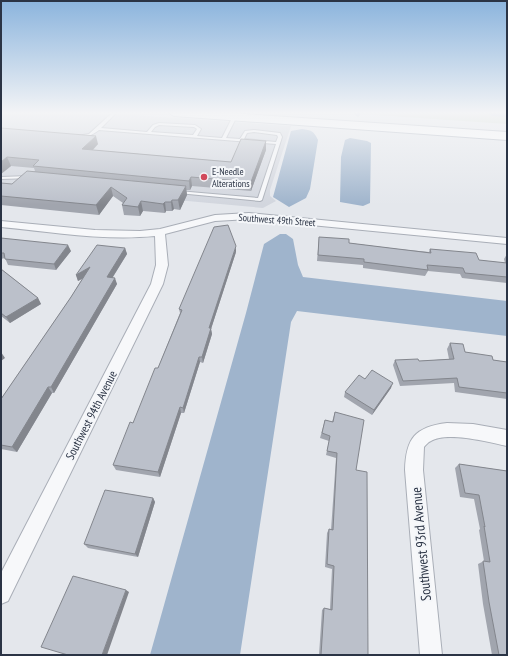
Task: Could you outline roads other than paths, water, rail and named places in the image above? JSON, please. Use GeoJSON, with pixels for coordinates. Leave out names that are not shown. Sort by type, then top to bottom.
{"type":"FeatureCollection","features":[{"type":"Feature","properties":{"kind":"street","name":"Southwest 49th Street"},"geometry":{"type":"LineString","coordinates":[[1,224],[112,234],[140,234],[160,232],[210,219],[249,216],[507,241]]}},
{"type":"Feature","properties":{"kind":"street","name":"Southwest 94th Avenue"},"geometry":{"type":"LineString","coordinates":[[1,594],[157,284],[162,265],[160,232]]}},
{"type":"Feature","properties":{"kind":"street","name":"Southwest 93rd Avenue"},"geometry":{"type":"LineString","coordinates":[[431,655],[414,470],[414,453],[418,442],[430,432],[448,430],[507,438]]}},
{"type":"Feature","properties":{"kind":"lane"},"geometry":{"type":"LineString","coordinates":[[175,191],[260,200],[278,144]]}},
{"type":"Feature","properties":{"kind":"lane"},"geometry":{"type":"LineString","coordinates":[[1,178],[8,179],[21,176],[36,178]]}},
{"type":"Feature","properties":{"kind":"water"},"geometry":{"type":"Polygon","coordinates":[[[288,144],[317,144],[310,189],[306,198],[289,207],[273,197],[288,144]]]}},
{"type":"Feature","properties":{"kind":"water"},"geometry":{"type":"Polygon","coordinates":[[[344,144],[371,144],[370,203],[363,206],[340,202],[341,157],[344,144]]]}},
{"type":"Feature","properties":{"kind":"water"},"geometry":{"type":"Polygon","coordinates":[[[280,234],[286,234],[293,239],[298,265],[303,277],[507,301],[507,336],[297,311],[291,322],[240,655],[150,655],[264,244],[280,234]]]}},
{"type":"Feature","properties":{"kind":"place","name":"E-Needle Alterations"},"geometry":{"type":"Point","coordinates":[204,177]}}]}
